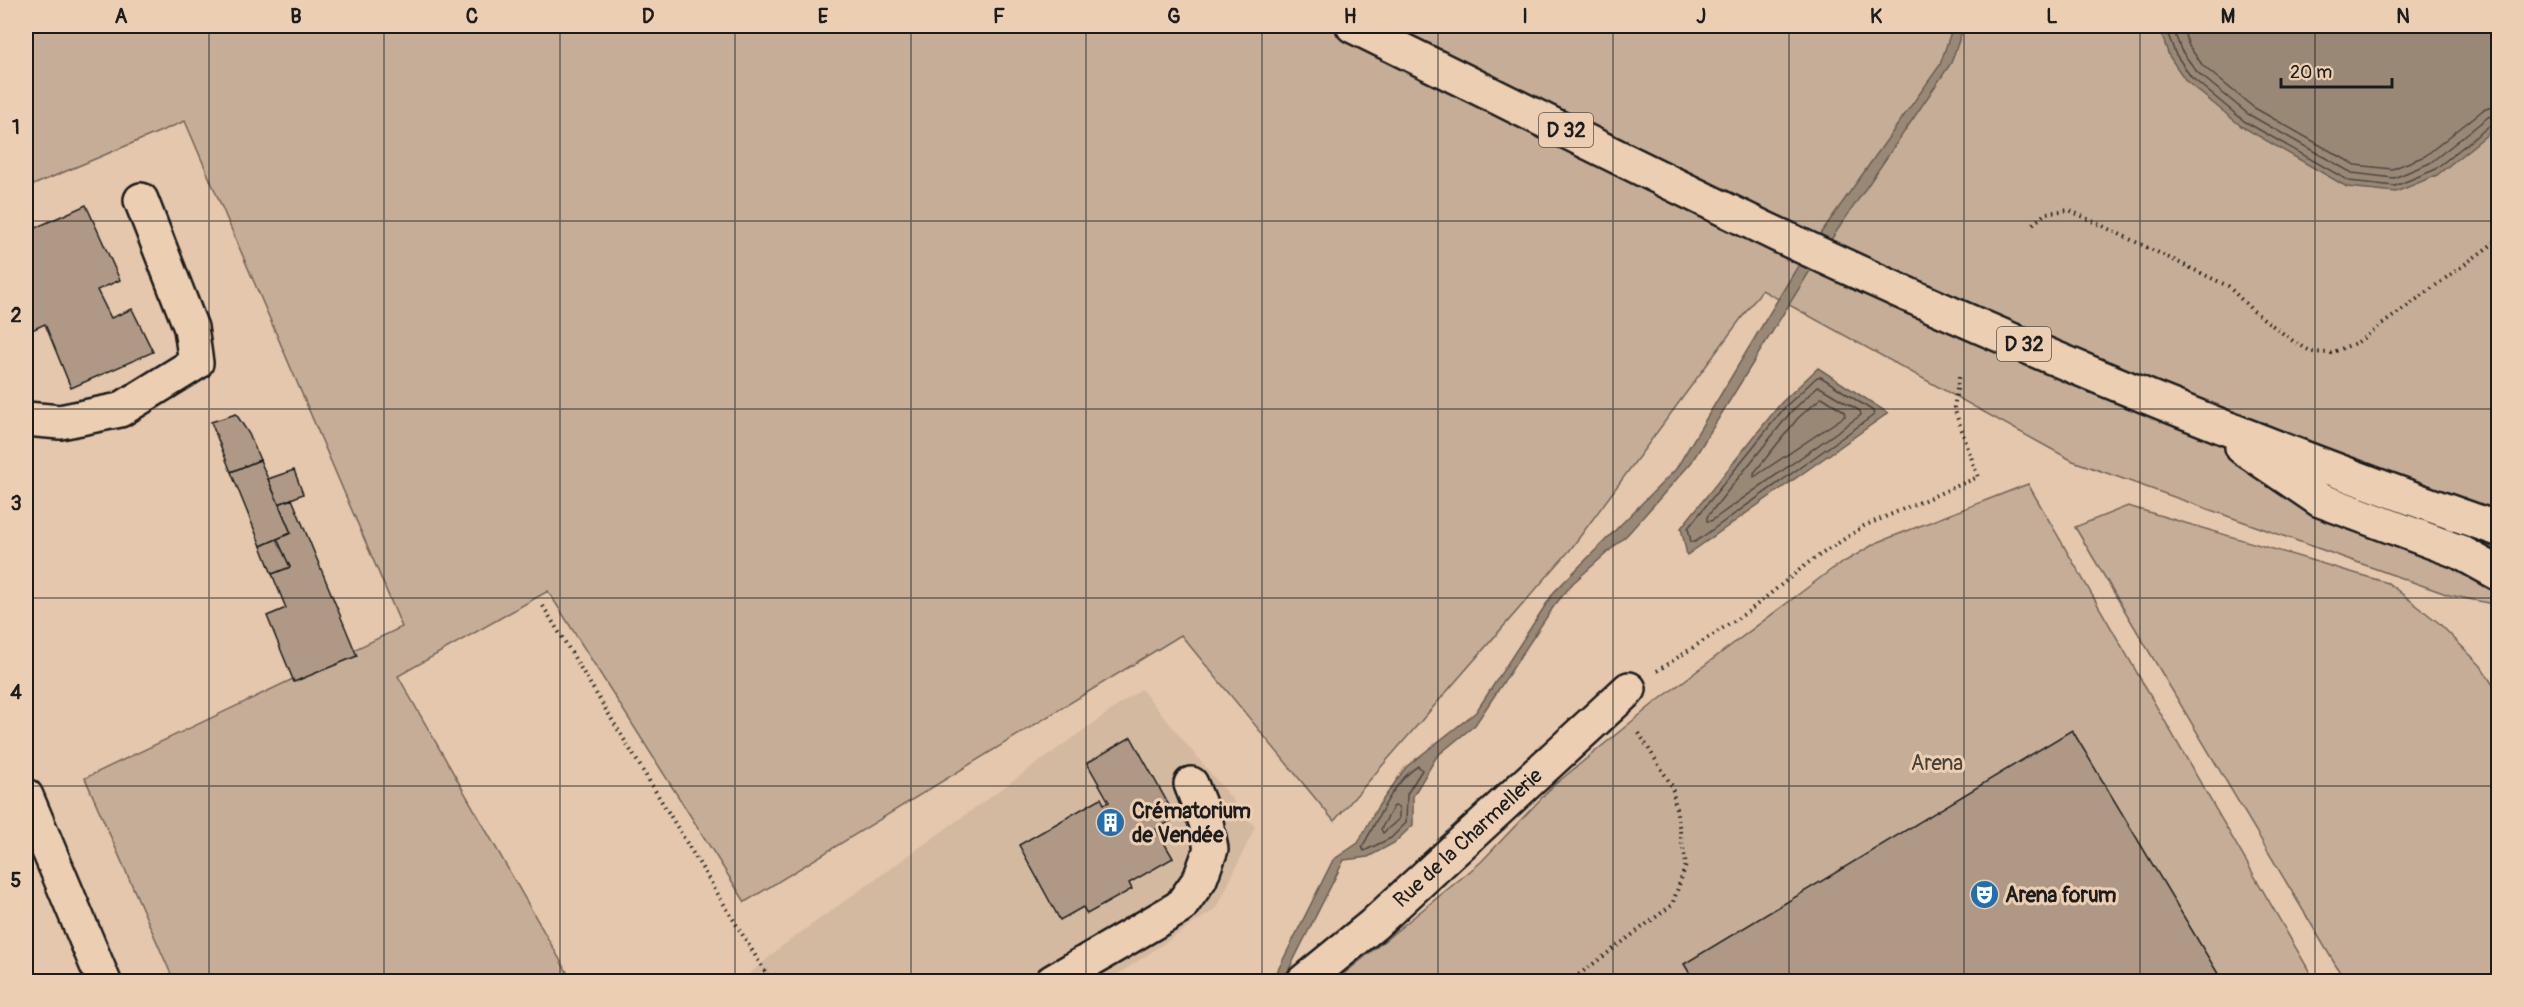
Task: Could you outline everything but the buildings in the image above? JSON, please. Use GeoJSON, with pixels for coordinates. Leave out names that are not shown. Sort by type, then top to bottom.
{"type":"FeatureCollection","features":[{"type":"Feature","properties":{"kind":"main road","name":"D 32"},"geometry":{"type":"LineString","coordinates":[[1353,26],[1778,234],[2059,360],[2199,418],[2499,529]]}},
{"type":"Feature","properties":{"kind":"main road"},"geometry":{"type":"LineString","coordinates":[[26,419],[60,422],[120,410],[196,363],[192,328],[141,200]]}},
{"type":"Feature","properties":{"kind":"main road"},"geometry":{"type":"LineString","coordinates":[[2199,418],[2320,500],[2460,552],[2499,573]]}},
{"type":"Feature","properties":{"kind":"main road","name":"Rue de la Charmellerie"},"geometry":{"type":"LineString","coordinates":[[1303,981],[1373,925],[1623,694]]}},
{"type":"Feature","properties":{"kind":"main road"},"geometry":{"type":"LineString","coordinates":[[1052,981],[1180,907],[1200,879],[1211,849],[1206,822],[1191,784]]}},
{"type":"Feature","properties":{"kind":"main road"},"geometry":{"type":"LineString","coordinates":[[26,796],[104,981]]}},
{"type":"Feature","properties":{"kind":"path"},"geometry":{"type":"LineString","coordinates":[[2033,224],[2046,213],[2069,210],[2228,286],[2252,310],[2294,341],[2312,352],[2331,353],[2358,342],[2499,240]]}},
{"type":"Feature","properties":{"kind":"path"},"geometry":{"type":"LineString","coordinates":[[1569,981],[1672,905],[1686,865],[1672,786],[1623,694],[1749,611],[1808,563],[1864,526],[1978,477],[1954,408],[1959,376]]}},
{"type":"Feature","properties":{"kind":"path"},"geometry":{"type":"LineString","coordinates":[[543,606],[767,975],[809,978]]}},
{"type":"Feature","properties":{"kind":"shaded area"},"geometry":{"type":"Polygon","coordinates":[[[1141,689],[1255,827],[1217,908],[1108,981],[752,982],[748,975],[782,946],[1141,689]]]}},
{"type":"Feature","properties":{"kind":"green space"},"geometry":{"type":"Polygon","coordinates":[[[26,26],[2498,26],[2498,605],[2449,595],[2073,461],[1762,290],[1570,550],[1334,821],[1181,635],[745,902],[548,591],[398,676],[572,981],[174,981],[85,778],[402,627],[185,121],[26,188],[26,26]]]}},
{"type":"Feature","properties":{"kind":"green space","name":"Arena"},"geometry":{"type":"Polygon","coordinates":[[[2028,484],[2315,981],[1334,982],[1481,862],[1553,786],[1652,705],[1832,569],[1876,543],[2028,484]]]}},
{"type":"Feature","properties":{"kind":"green space"},"geometry":{"type":"Polygon","coordinates":[[[2128,506],[2388,583],[2439,623],[2481,666],[2498,693],[2498,981],[2345,981],[2075,527],[2128,506]]]}},
{"type":"Feature","properties":{"kind":"water"},"geometry":{"type":"Polygon","coordinates":[[[1953,26],[1964,26],[1951,63],[1811,269],[1691,463],[1627,535],[1573,583],[1554,606],[1475,725],[1437,756],[1413,796],[1413,825],[1394,843],[1368,857],[1344,860],[1283,981],[1272,982],[1333,860],[1358,843],[1377,808],[1406,767],[1476,712],[1554,592],[1676,469],[1801,261],[1940,65],[1953,26]]]}},
{"type":"Feature","properties":{"kind":"water"},"geometry":{"type":"Polygon","coordinates":[[[2159,26],[2498,26],[2498,126],[2437,175],[2396,192],[2347,187],[2241,126],[2186,81],[2169,56],[2159,26]]]}},
{"type":"Feature","properties":{"kind":"water"},"geometry":{"type":"Polygon","coordinates":[[[1818,368],[1888,413],[1687,555],[1681,528],[1781,403],[1818,368]]]}},
{"type":"Feature","properties":{"kind":"place","name":"Crématorium de Vendée"},"geometry":{"type":"Point","coordinates":[1111,823]}},
{"type":"Feature","properties":{"kind":"place","name":"Arena forum"},"geometry":{"type":"Point","coordinates":[1984,895]}}]}
